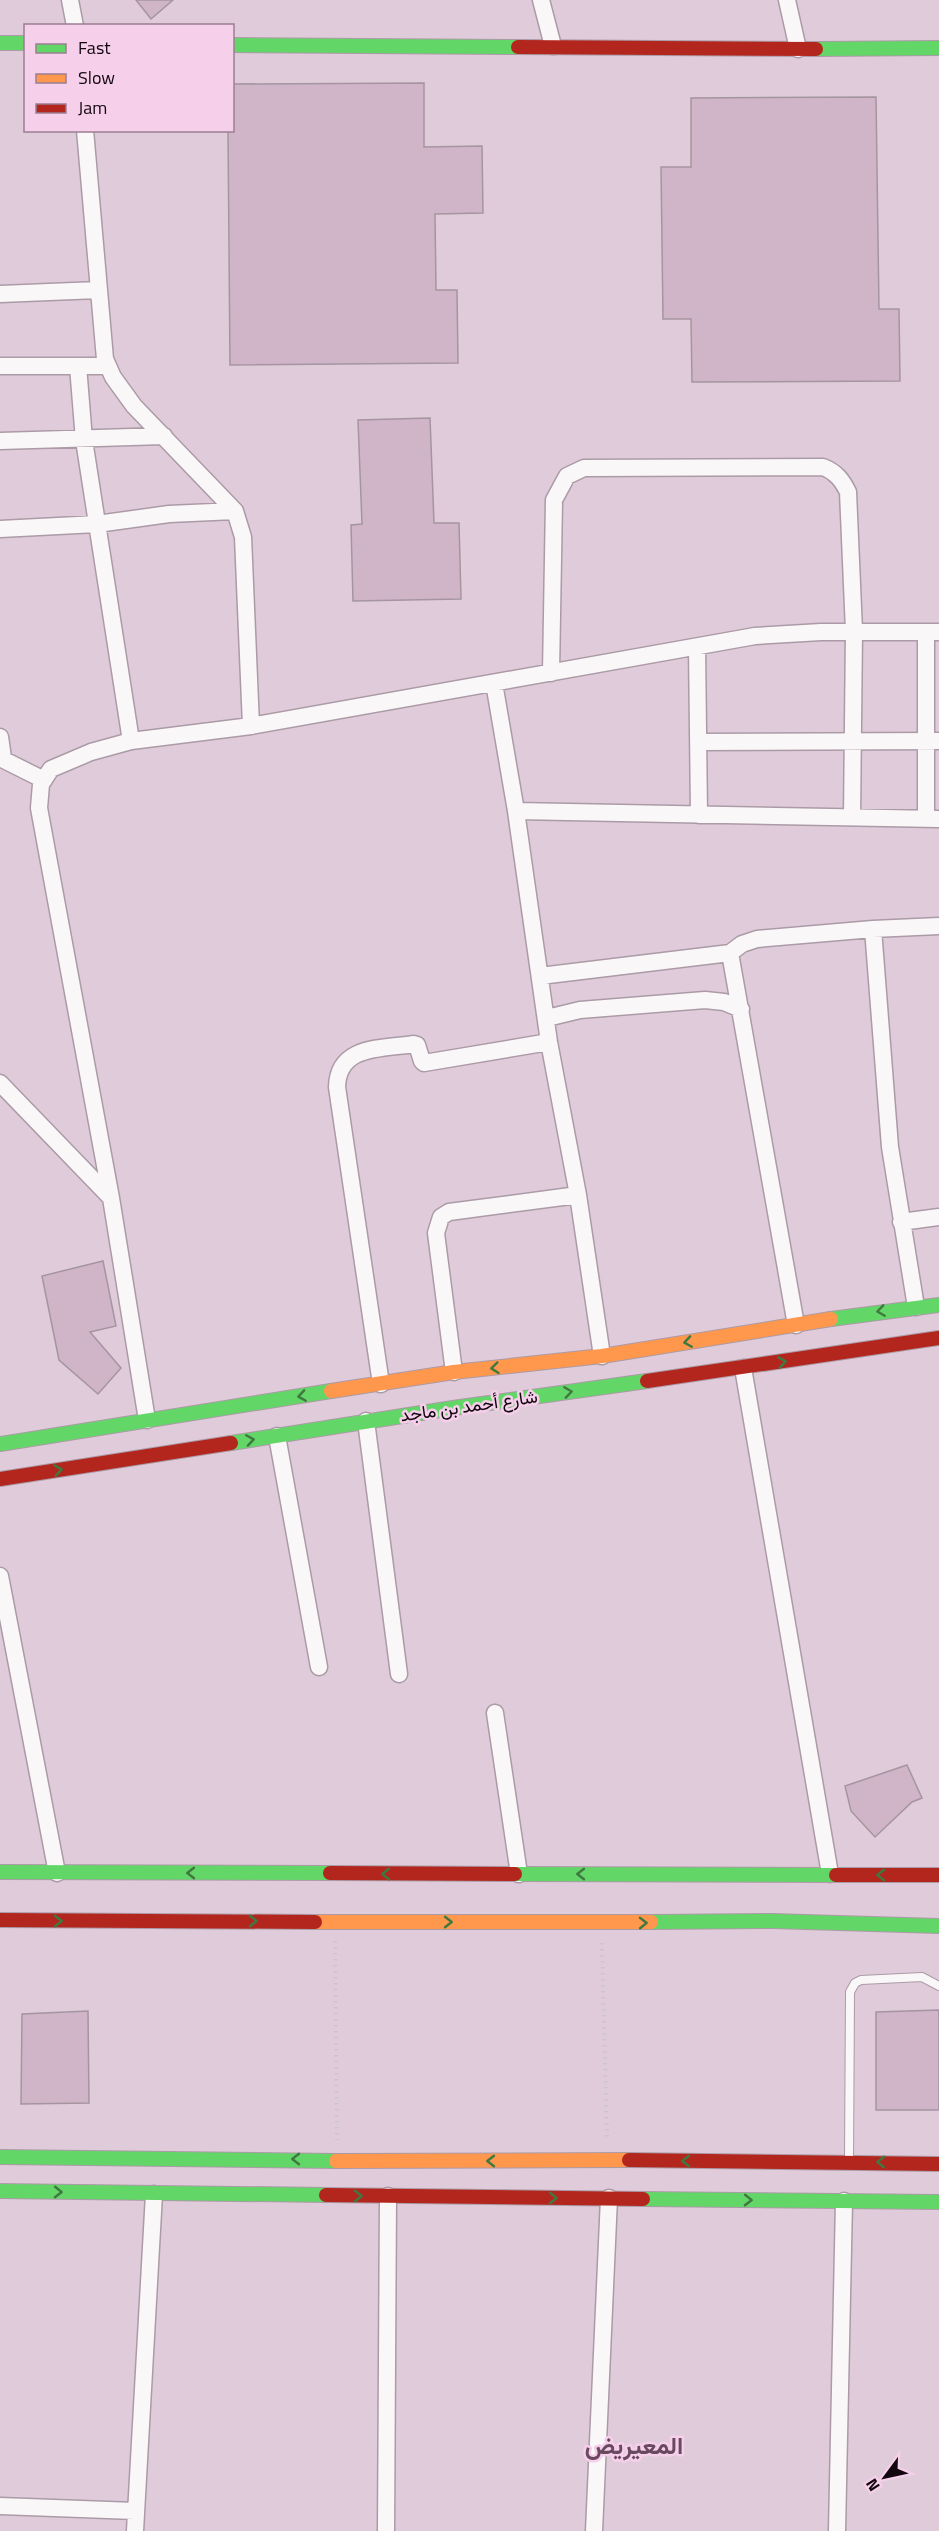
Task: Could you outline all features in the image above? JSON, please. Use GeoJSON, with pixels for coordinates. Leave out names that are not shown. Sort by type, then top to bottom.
{"type":"FeatureCollection","features":[{"type":"Feature","properties":{"kind":"street"},"geometry":{"type":"LineString","coordinates":[[70,0],[75,24]]}},
{"type":"Feature","properties":{"kind":"street"},"geometry":{"type":"LineString","coordinates":[[541,0],[553,46]]}},
{"type":"Feature","properties":{"kind":"street"},"geometry":{"type":"LineString","coordinates":[[787,0],[798,49]]}},
{"type":"Feature","properties":{"kind":"street"},"geometry":{"type":"LineString","coordinates":[[0,43],[24,43]]}},
{"type":"Feature","properties":{"kind":"street"},"geometry":{"type":"LineString","coordinates":[[234,45],[939,48]]}},
{"type":"Feature","properties":{"kind":"street"},"geometry":{"type":"LineString","coordinates":[[85,132],[101,337],[108,366],[134,406],[235,511],[243,537],[251,726]]}},
{"type":"Feature","properties":{"kind":"street"},"geometry":{"type":"LineString","coordinates":[[0,294],[98,290]]}},
{"type":"Feature","properties":{"kind":"street"},"geometry":{"type":"LineString","coordinates":[[0,366],[108,366]]}},
{"type":"Feature","properties":{"kind":"street"},"geometry":{"type":"LineString","coordinates":[[78,366],[84,440],[131,741]]}},
{"type":"Feature","properties":{"kind":"street"},"geometry":{"type":"LineString","coordinates":[[0,441],[164,436]]}},
{"type":"Feature","properties":{"kind":"street"},"geometry":{"type":"LineString","coordinates":[[551,673],[554,500],[567,476],[584,468],[823,467],[832,471],[842,480],[848,492],[854,632],[852,817]]}},
{"type":"Feature","properties":{"kind":"street"},"geometry":{"type":"LineString","coordinates":[[0,529],[97,524],[169,514],[235,511]]}},
{"type":"Feature","properties":{"kind":"street"},"geometry":{"type":"LineString","coordinates":[[147,1420],[111,1198],[39,808],[41,784],[51,769],[66,761],[131,741],[251,726],[755,636],[932,632],[933,819],[516,811]]}},
{"type":"Feature","properties":{"kind":"street"},"geometry":{"type":"LineString","coordinates":[[697,647],[699,815]]}},
{"type":"Feature","properties":{"kind":"street"},"geometry":{"type":"LineString","coordinates":[[494,683],[516,811],[549,1042],[578,1195],[603,1356]]}},
{"type":"Feature","properties":{"kind":"street"},"geometry":{"type":"LineString","coordinates":[[0,737],[1,758],[44,780]]}},
{"type":"Feature","properties":{"kind":"street"},"geometry":{"type":"LineString","coordinates":[[698,742],[932,741]]}},
{"type":"Feature","properties":{"kind":"street"},"geometry":{"type":"LineString","coordinates":[[540,976],[730,953],[742,944],[757,939],[873,929],[939,927]]}},
{"type":"Feature","properties":{"kind":"street"},"geometry":{"type":"LineString","coordinates":[[873,929],[890,1147],[916,1307]]}},
{"type":"Feature","properties":{"kind":"street"},"geometry":{"type":"LineString","coordinates":[[730,953],[796,1325]]}},
{"type":"Feature","properties":{"kind":"street"},"geometry":{"type":"LineString","coordinates":[[547,1018],[580,1010],[705,999],[741,1008]]}},
{"type":"Feature","properties":{"kind":"street"},"geometry":{"type":"LineString","coordinates":[[381,1384],[337,1087],[338,1072],[354,1055],[414,1044],[417,1045],[424,1063],[549,1042]]}},
{"type":"Feature","properties":{"kind":"street"},"geometry":{"type":"LineString","coordinates":[[0,1083],[111,1198]]}},
{"type":"Feature","properties":{"kind":"street"},"geometry":{"type":"LineString","coordinates":[[454,1372],[436,1233],[441,1217],[449,1212],[578,1195]]}},
{"type":"Feature","properties":{"kind":"street"},"geometry":{"type":"LineString","coordinates":[[901,1222],[939,1217]]}},
{"type":"Feature","properties":{"kind":"street","name":"شارع أحمد بن ماجد"},"geometry":{"type":"LineString","coordinates":[[0,1444],[454,1372],[603,1356],[939,1305]]}},
{"type":"Feature","properties":{"kind":"street","name":"شارع أحمد بن ماجد"},"geometry":{"type":"LineString","coordinates":[[0,1479],[366,1421],[939,1338]]}},
{"type":"Feature","properties":{"kind":"street"},"geometry":{"type":"LineString","coordinates":[[743,1368],[830,1874]]}},
{"type":"Feature","properties":{"kind":"street"},"geometry":{"type":"LineString","coordinates":[[366,1421],[399,1674]]}},
{"type":"Feature","properties":{"kind":"street"},"geometry":{"type":"LineString","coordinates":[[277,1436],[319,1667]]}},
{"type":"Feature","properties":{"kind":"street"},"geometry":{"type":"LineString","coordinates":[[0,1576],[57,1873]]}},
{"type":"Feature","properties":{"kind":"street"},"geometry":{"type":"LineString","coordinates":[[495,1713],[519,1874]]}},
{"type":"Feature","properties":{"kind":"street"},"geometry":{"type":"LineString","coordinates":[[0,1872],[939,1875]]}},
{"type":"Feature","properties":{"kind":"street"},"geometry":{"type":"LineString","coordinates":[[0,1920],[602,1923],[772,1921],[939,1926]]}},
{"type":"Feature","properties":{"kind":"street"},"geometry":{"type":"LineString","coordinates":[[0,2157],[136,2160],[337,2159],[939,2164]]}},
{"type":"Feature","properties":{"kind":"street"},"geometry":{"type":"LineString","coordinates":[[0,2191],[939,2202]]}},
{"type":"Feature","properties":{"kind":"street"},"geometry":{"type":"LineString","coordinates":[[135,2531],[154,2194]]}},
{"type":"Feature","properties":{"kind":"street"},"geometry":{"type":"LineString","coordinates":[[386,2531],[388,2196]]}},
{"type":"Feature","properties":{"kind":"street"},"geometry":{"type":"LineString","coordinates":[[594,2531],[609,2198]]}},
{"type":"Feature","properties":{"kind":"street"},"geometry":{"type":"LineString","coordinates":[[837,2531],[844,2201]]}},
{"type":"Feature","properties":{"kind":"street"},"geometry":{"type":"LineString","coordinates":[[0,2506],[135,2511]]}},
{"type":"Feature","properties":{"kind":"lane"},"geometry":{"type":"LineString","coordinates":[[849,2162],[850,1992],[855,1983],[861,1980],[922,1977],[939,1986]]}},
{"type":"Feature","properties":{"kind":"path"},"geometry":{"type":"LineString","coordinates":[[334,1921],[337,2159]]}},
{"type":"Feature","properties":{"kind":"path"},"geometry":{"type":"LineString","coordinates":[[602,1923],[608,2161]]}},
{"type":"Feature","properties":{"kind":"building"},"geometry":{"type":"Polygon","coordinates":[[[136,0],[173,0],[151,19],[136,0]]]}},
{"type":"Feature","properties":{"kind":"building"},"geometry":{"type":"Polygon","coordinates":[[[424,83],[424,147],[482,146],[483,213],[435,214],[436,290],[457,290],[458,363],[230,365],[228,132],[234,132],[234,84],[424,83]]]}},
{"type":"Feature","properties":{"kind":"building"},"geometry":{"type":"Polygon","coordinates":[[[876,97],[879,309],[899,309],[900,381],[692,382],[691,319],[663,319],[661,167],[691,167],[691,98],[876,97]]]}},
{"type":"Feature","properties":{"kind":"building"},"geometry":{"type":"Polygon","coordinates":[[[430,418],[434,523],[459,523],[461,599],[353,601],[351,525],[362,524],[358,420],[430,418]]]}},
{"type":"Feature","properties":{"kind":"building"},"geometry":{"type":"Polygon","coordinates":[[[103,1261],[116,1326],[90,1332],[121,1368],[98,1394],[59,1360],[42,1276],[103,1261]]]}},
{"type":"Feature","properties":{"kind":"building"},"geometry":{"type":"Polygon","coordinates":[[[907,1765],[922,1798],[912,1802],[875,1837],[851,1811],[845,1786],[907,1765]]]}},
{"type":"Feature","properties":{"kind":"building"},"geometry":{"type":"Polygon","coordinates":[[[939,2010],[939,2110],[876,2110],[876,2012],[939,2010]]]}},
{"type":"Feature","properties":{"kind":"building"},"geometry":{"type":"Polygon","coordinates":[[[88,2011],[89,2103],[21,2104],[22,2014],[88,2011]]]}},
{"type":"Feature","properties":{"kind":"traffic: fast"},"geometry":{"type":"LineString","coordinates":[[0,43],[24,43]]}},
{"type":"Feature","properties":{"kind":"traffic: fast"},"geometry":{"type":"LineString","coordinates":[[234,45],[518,47]]}},
{"type":"Feature","properties":{"kind":"traffic: fast"},"geometry":{"type":"LineString","coordinates":[[816,49],[939,48]]}},
{"type":"Feature","properties":{"kind":"traffic: fast"},"geometry":{"type":"LineString","coordinates":[[831,1319],[939,1305]]}},
{"type":"Feature","properties":{"kind":"traffic: fast"},"geometry":{"type":"LineString","coordinates":[[231,1443],[453,1408],[647,1381]]}},
{"type":"Feature","properties":{"kind":"traffic: fast"},"geometry":{"type":"LineString","coordinates":[[0,1444],[331,1391]]}},
{"type":"Feature","properties":{"kind":"traffic: fast"},"geometry":{"type":"LineString","coordinates":[[0,1872],[330,1873]]}},
{"type":"Feature","properties":{"kind":"traffic: fast"},"geometry":{"type":"LineString","coordinates":[[515,1874],[836,1875]]}},
{"type":"Feature","properties":{"kind":"traffic: fast"},"geometry":{"type":"LineString","coordinates":[[651,1922],[772,1921],[939,1926]]}},
{"type":"Feature","properties":{"kind":"traffic: fast"},"geometry":{"type":"LineString","coordinates":[[0,2157],[336,2161]]}},
{"type":"Feature","properties":{"kind":"traffic: fast"},"geometry":{"type":"LineString","coordinates":[[0,2191],[326,2195]]}},
{"type":"Feature","properties":{"kind":"traffic: fast"},"geometry":{"type":"LineString","coordinates":[[643,2199],[939,2202]]}},
{"type":"Feature","properties":{"kind":"traffic: slow"},"geometry":{"type":"LineString","coordinates":[[331,1391],[454,1372],[602,1356],[831,1319]]}},
{"type":"Feature","properties":{"kind":"traffic: slow"},"geometry":{"type":"LineString","coordinates":[[315,1922],[651,1922]]}},
{"type":"Feature","properties":{"kind":"traffic: slow"},"geometry":{"type":"LineString","coordinates":[[336,2161],[629,2160]]}},
{"type":"Feature","properties":{"kind":"traffic: jam"},"geometry":{"type":"LineString","coordinates":[[518,47],[816,49]]}},
{"type":"Feature","properties":{"kind":"traffic: jam"},"geometry":{"type":"LineString","coordinates":[[647,1381],[939,1338]]}},
{"type":"Feature","properties":{"kind":"traffic: jam"},"geometry":{"type":"LineString","coordinates":[[0,1479],[231,1443]]}},
{"type":"Feature","properties":{"kind":"traffic: jam"},"geometry":{"type":"LineString","coordinates":[[330,1873],[515,1874]]}},
{"type":"Feature","properties":{"kind":"traffic: jam"},"geometry":{"type":"LineString","coordinates":[[836,1875],[939,1875]]}},
{"type":"Feature","properties":{"kind":"traffic: jam"},"geometry":{"type":"LineString","coordinates":[[0,1920],[315,1922]]}},
{"type":"Feature","properties":{"kind":"traffic: jam"},"geometry":{"type":"LineString","coordinates":[[629,2160],[939,2164]]}},
{"type":"Feature","properties":{"kind":"traffic: jam"},"geometry":{"type":"LineString","coordinates":[[326,2195],[643,2199]]}},
{"type":"Feature","properties":{"kind":"district","name":"المعيريض"},"geometry":{"type":"Point","coordinates":[634,2446]}}]}
